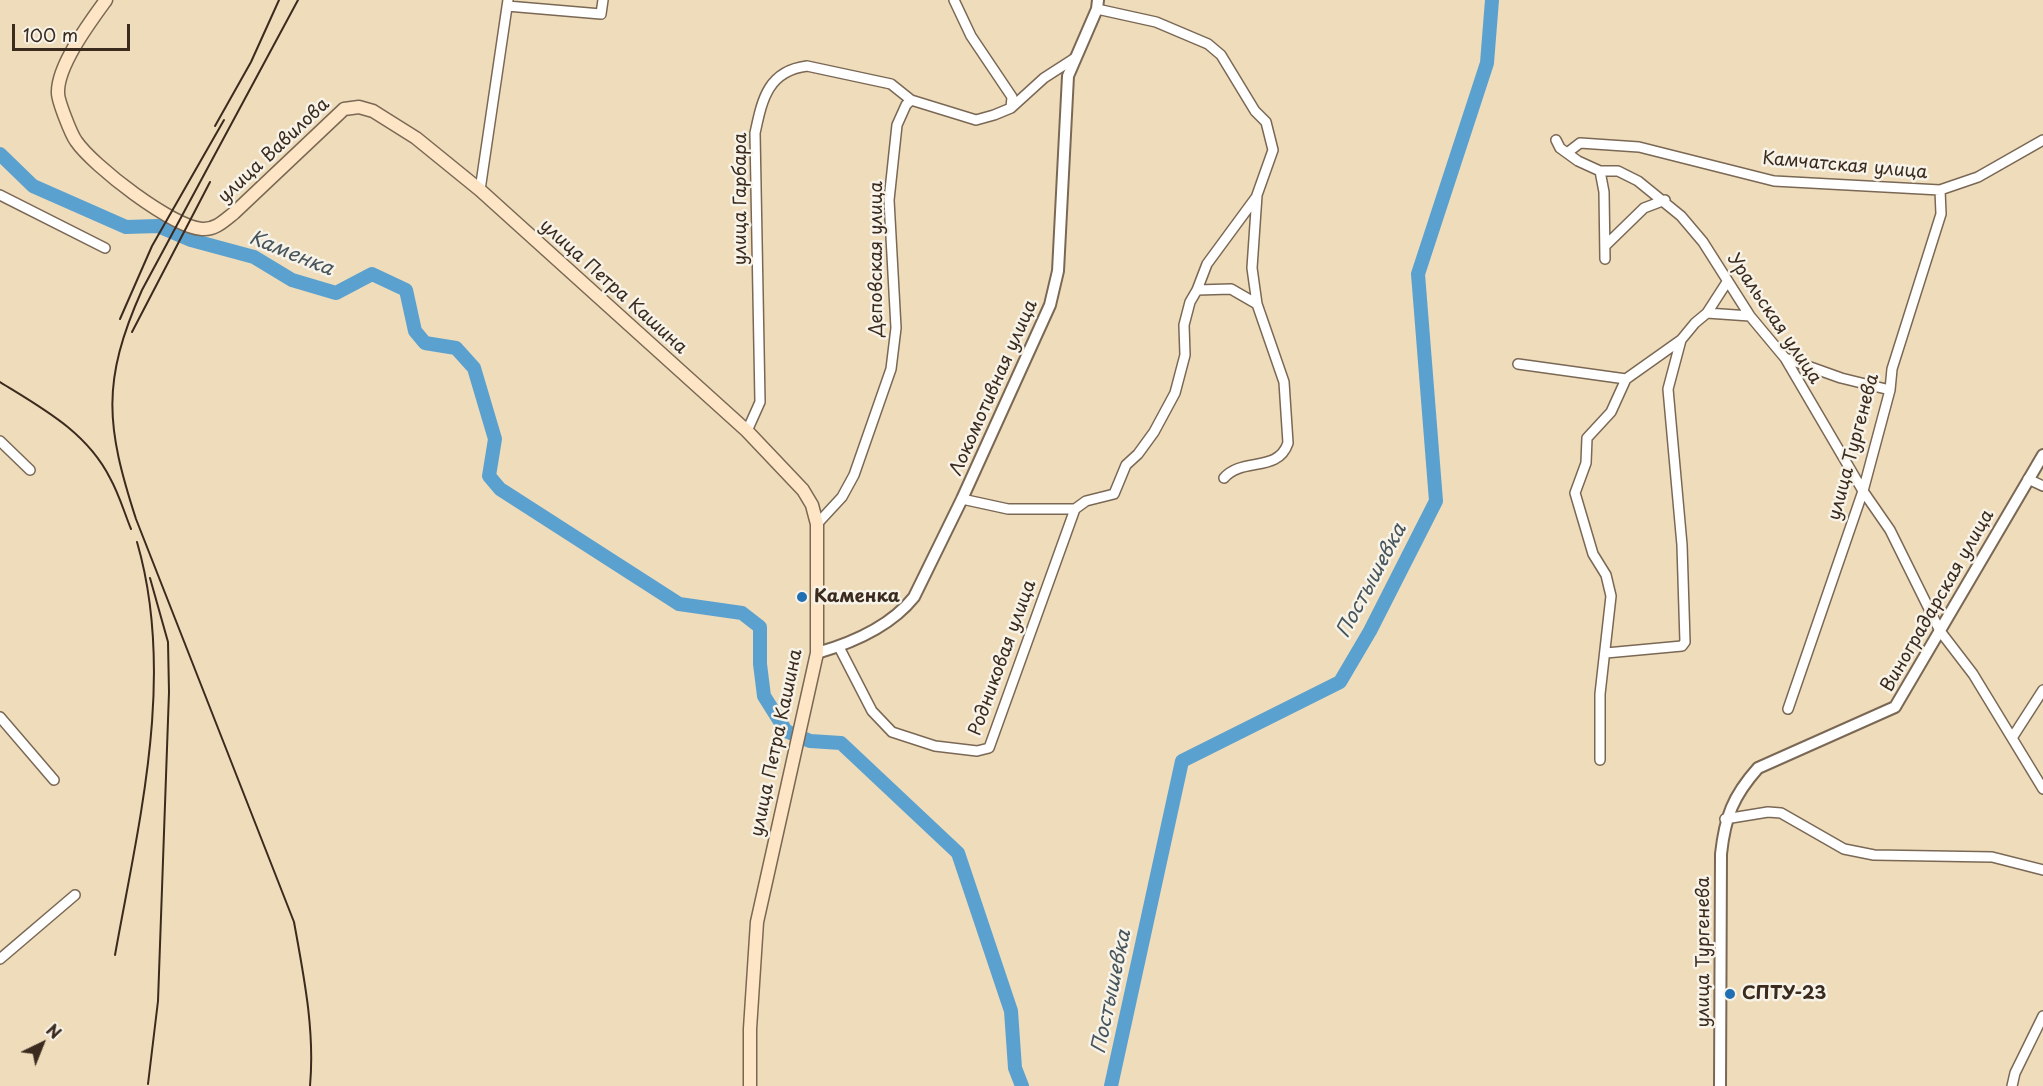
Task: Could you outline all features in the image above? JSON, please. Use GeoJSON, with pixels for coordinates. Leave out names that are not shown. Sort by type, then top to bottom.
{"type":"FeatureCollection","features":[{"type":"Feature","properties":{"kind":"main road","name":"улица Вавилова"},"geometry":{"type":"LineString","coordinates":[[106,0],[63,72],[58,94],[76,140],[109,175],[179,224],[200,229],[218,226],[344,109],[359,107],[373,111],[416,138],[480,190]]}},
{"type":"Feature","properties":{"kind":"main road","name":"улица Петра Кашина"},"geometry":{"type":"LineString","coordinates":[[480,190],[747,431],[803,490],[812,505],[817,524],[817,653],[757,922],[750,1029],[750,1086]]}},
{"type":"Feature","properties":{"kind":"street"},"geometry":{"type":"LineString","coordinates":[[480,190],[507,3],[601,14],[603,0]]}},
{"type":"Feature","properties":{"kind":"street"},"geometry":{"type":"LineString","coordinates":[[954,0],[971,36],[1012,97],[1011,108]]}},
{"type":"Feature","properties":{"kind":"street"},"geometry":{"type":"LineString","coordinates":[[1097,5],[1156,22],[1208,44],[1221,55],[1254,111],[1266,122],[1273,150],[1257,195],[1252,268],[1257,304],[1284,381],[1288,443],[1285,453],[1275,461],[1241,467],[1224,478]]}},
{"type":"Feature","properties":{"kind":"street","name":"Локомотивная улица"},"geometry":{"type":"LineString","coordinates":[[817,653],[839,647],[903,611],[914,597],[962,499],[1050,305],[1058,271],[1068,76],[1097,5]]}},
{"type":"Feature","properties":{"kind":"street"},"geometry":{"type":"LineString","coordinates":[[911,100],[976,120],[1011,108],[1044,78],[1076,58]]}},
{"type":"Feature","properties":{"kind":"street","name":"улица Гарбара"},"geometry":{"type":"LineString","coordinates":[[747,431],[760,402],[754,133],[765,92],[785,74],[795,68],[807,66],[891,84],[911,100]]}},
{"type":"Feature","properties":{"kind":"street","name":"Деповская улица"},"geometry":{"type":"LineString","coordinates":[[817,524],[842,497],[854,475],[891,369],[896,328],[890,200],[897,125],[906,105],[911,100]]}},
{"type":"Feature","properties":{"kind":"street","name":"Уральская улица"},"geometry":{"type":"LineString","coordinates":[[1556,140],[1567,153],[1600,171],[1618,171],[1638,181],[1665,200],[1703,243],[1750,316],[1785,358],[1863,491],[1890,530],[1940,631],[1973,674],[2043,789]]}},
{"type":"Feature","properties":{"kind":"street","name":"Камчатская улица"},"geometry":{"type":"LineString","coordinates":[[1567,153],[1580,143],[1639,147],[1774,181],[1940,190],[1978,177],[2043,140]]}},
{"type":"Feature","properties":{"kind":"street"},"geometry":{"type":"LineString","coordinates":[[1600,171],[1604,192],[1605,259]]}},
{"type":"Feature","properties":{"kind":"street","name":"улица Тургенева"},"geometry":{"type":"LineString","coordinates":[[1788,710],[1863,491],[1890,390],[1892,369],[1941,214],[1940,190]]}},
{"type":"Feature","properties":{"kind":"street"},"geometry":{"type":"LineString","coordinates":[[0,195],[105,248]]}},
{"type":"Feature","properties":{"kind":"street"},"geometry":{"type":"LineString","coordinates":[[962,499],[1008,510],[1076,509],[1086,501],[1114,494],[1126,465],[1138,454],[1174,393],[1185,355],[1184,325],[1190,302],[1207,264],[1257,195]]}},
{"type":"Feature","properties":{"kind":"street"},"geometry":{"type":"LineString","coordinates":[[1606,245],[1644,208],[1665,200]]}},
{"type":"Feature","properties":{"kind":"street"},"geometry":{"type":"LineString","coordinates":[[1600,760],[1600,694],[1611,596],[1606,575],[1593,555],[1575,493],[1586,463],[1587,438],[1611,412],[1626,379],[1681,340],[1707,313],[1727,282]]}},
{"type":"Feature","properties":{"kind":"street"},"geometry":{"type":"LineString","coordinates":[[1197,290],[1231,289],[1257,304]]}},
{"type":"Feature","properties":{"kind":"street"},"geometry":{"type":"LineString","coordinates":[[1707,313],[1750,316]]}},
{"type":"Feature","properties":{"kind":"street"},"geometry":{"type":"LineString","coordinates":[[1606,653],[1682,646],[1685,642],[1682,545],[1668,389],[1681,340]]}},
{"type":"Feature","properties":{"kind":"street"},"geometry":{"type":"LineString","coordinates":[[1785,358],[1841,378],[1890,390]]}},
{"type":"Feature","properties":{"kind":"street"},"geometry":{"type":"LineString","coordinates":[[1518,364],[1626,379]]}},
{"type":"Feature","properties":{"kind":"street"},"geometry":{"type":"LineString","coordinates":[[0,441],[30,470]]}},
{"type":"Feature","properties":{"kind":"street","name":"Виноградарская улица"},"geometry":{"type":"LineString","coordinates":[[1725,819],[1744,784],[1758,768],[1895,707],[2043,455]]}},
{"type":"Feature","properties":{"kind":"street"},"geometry":{"type":"LineString","coordinates":[[2028,479],[2043,486]]}},
{"type":"Feature","properties":{"kind":"street","name":"Родниковая улица"},"geometry":{"type":"LineString","coordinates":[[839,647],[872,711],[892,732],[935,746],[977,751],[989,748],[1076,509]]}},
{"type":"Feature","properties":{"kind":"street"},"geometry":{"type":"LineString","coordinates":[[2012,738],[2043,690]]}},
{"type":"Feature","properties":{"kind":"street"},"geometry":{"type":"LineString","coordinates":[[0,717],[54,780]]}},
{"type":"Feature","properties":{"kind":"street"},"geometry":{"type":"LineString","coordinates":[[1725,819],[1768,812],[1781,813],[1844,849],[1874,855],[1992,857],[2043,870]]}},
{"type":"Feature","properties":{"kind":"street","name":"улица Тургенева"},"geometry":{"type":"LineString","coordinates":[[1720,1086],[1721,854],[1725,819]]}},
{"type":"Feature","properties":{"kind":"street"},"geometry":{"type":"LineString","coordinates":[[0,959],[75,895]]}},
{"type":"Feature","properties":{"kind":"street"},"geometry":{"type":"LineString","coordinates":[[2012,1086],[2015,1073],[2043,1016]]}},
{"type":"Feature","properties":{"kind":"waterway","name":"Постышевка"},"geometry":{"type":"LineString","coordinates":[[1111,1086],[1182,761],[1340,682],[1370,631],[1436,501],[1418,274],[1487,63],[1492,0]]}},
{"type":"Feature","properties":{"kind":"waterway","name":"Каменка"},"geometry":{"type":"LineString","coordinates":[[0,154],[33,186],[126,227],[158,226],[191,240],[254,257],[292,280],[336,293],[372,274],[406,290],[415,331],[425,343],[456,348],[474,368],[495,439],[489,476],[500,489],[679,604],[742,613],[760,627],[760,664],[764,696],[786,731],[810,741],[841,743],[958,853],[1011,1011],[1015,1068],[1022,1086]]}},
{"type":"Feature","properties":{"kind":"railway"},"geometry":{"type":"LineString","coordinates":[[215,126],[251,62],[279,0]]}},
{"type":"Feature","properties":{"kind":"railway"},"geometry":{"type":"LineString","coordinates":[[298,0],[142,290],[120,352],[114,378],[112,404],[119,457],[136,519],[294,922],[310,1024],[310,1086]]}},
{"type":"Feature","properties":{"kind":"railway"},"geometry":{"type":"LineString","coordinates":[[120,319],[152,246],[224,120]]}},
{"type":"Feature","properties":{"kind":"railway"},"geometry":{"type":"LineString","coordinates":[[132,332],[210,182]]}},
{"type":"Feature","properties":{"kind":"railway"},"geometry":{"type":"LineString","coordinates":[[0,382],[62,422],[89,447],[113,484],[131,529]]}},
{"type":"Feature","properties":{"kind":"railway"},"geometry":{"type":"LineString","coordinates":[[115,955],[143,801],[154,696],[153,644],[148,593],[137,542]]}},
{"type":"Feature","properties":{"kind":"railway"},"geometry":{"type":"LineString","coordinates":[[148,1084],[158,1001],[169,692],[168,642],[150,578]]}},
{"type":"Feature","properties":{"kind":"place","name":"Каменка"},"geometry":{"type":"Point","coordinates":[802,597]}},
{"type":"Feature","properties":{"kind":"place","name":"СПТУ-23"},"geometry":{"type":"Point","coordinates":[1730,994]}}]}
